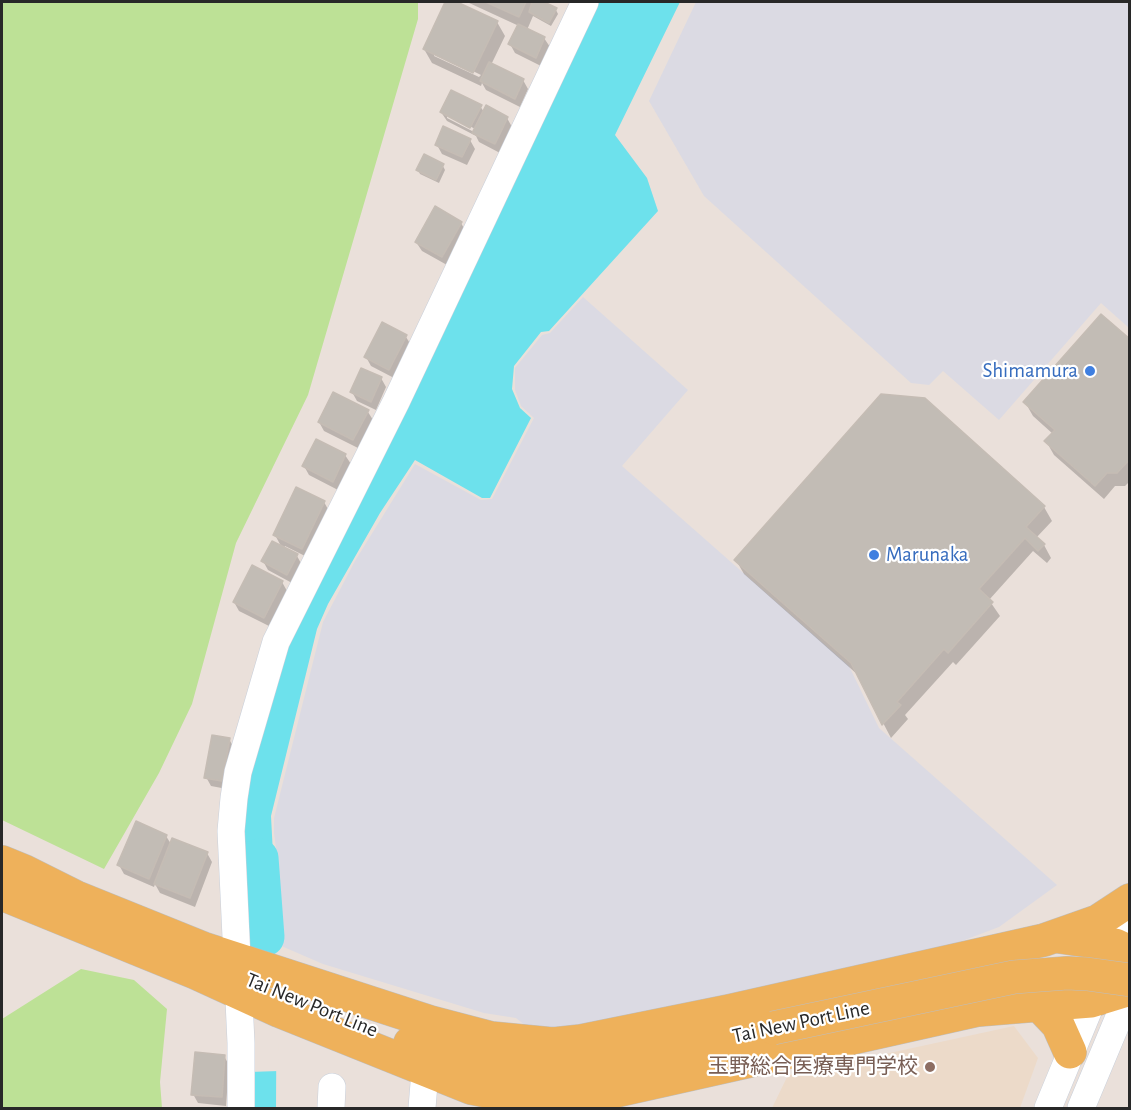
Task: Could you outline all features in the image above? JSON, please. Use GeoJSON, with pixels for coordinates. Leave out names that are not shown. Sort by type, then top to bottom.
{"type":"FeatureCollection","features":[{"type":"Feature","properties":{"kind":"main road","name":"Tai New Port Line"},"geometry":{"type":"LineString","coordinates":[[2,862],[201,961]]}},
{"type":"Feature","properties":{"kind":"main road","name":"Tai New Port Line"},"geometry":{"type":"LineString","coordinates":[[2,894],[201,961],[432,1051],[472,1062],[512,1068],[578,1068],[1014,977],[1066,973],[1130,980]]}},
{"type":"Feature","properties":{"kind":"main road"},"geometry":{"type":"LineString","coordinates":[[279,992],[430,1022],[491,1038],[553,1044],[580,1041],[729,1011],[1058,937],[1098,921],[1130,900]]}},
{"type":"Feature","properties":{"kind":"main road"},"geometry":{"type":"LineString","coordinates":[[1058,937],[1122,949]]}},
{"type":"Feature","properties":{"kind":"main road"},"geometry":{"type":"LineString","coordinates":[[279,992],[425,1071],[482,1091],[532,1100],[562,1100],[598,1095],[978,1010],[1091,1001],[1130,990]]}},
{"type":"Feature","properties":{"kind":"main road"},"geometry":{"type":"LineString","coordinates":[[1039,1005],[1058,1025],[1070,1052]]}},
{"type":"Feature","properties":{"kind":"street"},"geometry":{"type":"LineString","coordinates":[[241,1108],[241,977],[231,831],[238,772],[276,642],[396,402],[585,2]]}},
{"type":"Feature","properties":{"kind":"street"},"geometry":{"type":"LineString","coordinates":[[1048,1108],[1091,1001],[1122,949],[1130,910]]}},
{"type":"Feature","properties":{"kind":"street"},"geometry":{"type":"LineString","coordinates":[[1081,1108],[1130,990]]}},
{"type":"Feature","properties":{"kind":"street"},"geometry":{"type":"LineString","coordinates":[[422,1108],[425,1071]]}},
{"type":"Feature","properties":{"kind":"shaded area"},"geometry":{"type":"Polygon","coordinates":[[[696,2],[1129,2],[1129,328],[1101,303],[999,420],[943,371],[929,385],[911,383],[704,196],[649,101],[696,2]]]}},
{"type":"Feature","properties":{"kind":"shaded area"},"geometry":{"type":"Polygon","coordinates":[[[583,297],[688,390],[622,466],[849,666],[879,728],[1057,885],[999,927],[930,953],[558,1030],[527,1027],[516,1018],[484,1013],[323,964],[279,945],[279,870],[274,818],[323,622],[355,561],[415,464],[481,500],[492,499],[534,418],[521,406],[515,390],[515,368],[542,335],[550,333],[583,297]]]}},
{"type":"Feature","properties":{"kind":"shaded area","name":"玉野総合医療専門学校"},"geometry":{"type":"Polygon","coordinates":[[[1014,1026],[1038,1058],[1020,1108],[772,1108],[788,1075],[1014,1026]]]}},
{"type":"Feature","properties":{"kind":"green space"},"geometry":{"type":"Polygon","coordinates":[[[2,2],[418,2],[418,19],[308,395],[236,543],[192,704],[159,773],[104,869],[2,820],[2,2]]]}},
{"type":"Feature","properties":{"kind":"green space"},"geometry":{"type":"Polygon","coordinates":[[[81,969],[134,980],[167,1009],[160,1082],[162,1108],[2,1108],[2,1019],[81,969]]]}},
{"type":"Feature","properties":{"kind":"water"},"geometry":{"type":"Polygon","coordinates":[[[591,2],[680,2],[615,135],[647,178],[658,211],[549,331],[541,332],[514,366],[512,389],[520,408],[531,418],[490,498],[482,498],[415,460],[380,513],[328,604],[317,629],[271,816],[276,912],[241,914],[237,825],[279,644],[591,2]]]}},
{"type":"Feature","properties":{"kind":"water"},"geometry":{"type":"Polygon","coordinates":[[[249,924],[272,924],[272,929],[277,929],[276,1108],[252,1108],[249,924]]]}},
{"type":"Feature","properties":{"kind":"pier"},"geometry":{"type":"Polygon","coordinates":[[[244,931],[278,947],[279,1071],[249,1072],[244,931]]]}},
{"type":"Feature","properties":{"kind":"building"},"geometry":{"type":"Polygon","coordinates":[[[445,2],[457,2],[498,21],[473,73],[423,49],[445,2]]]}},
{"type":"Feature","properties":{"kind":"building"},"geometry":{"type":"Polygon","coordinates":[[[486,2],[526,2],[519,17],[486,2]]]}},
{"type":"Feature","properties":{"kind":"building"},"geometry":{"type":"Polygon","coordinates":[[[532,2],[544,2],[557,8],[549,23],[529,12],[532,2]]]}},
{"type":"Feature","properties":{"kind":"building"},"geometry":{"type":"Polygon","coordinates":[[[518,24],[545,37],[536,58],[508,44],[518,24]]]}},
{"type":"Feature","properties":{"kind":"building"},"geometry":{"type":"Polygon","coordinates":[[[489,62],[524,79],[515,99],[480,81],[489,62]]]}},
{"type":"Feature","properties":{"kind":"building"},"geometry":{"type":"Polygon","coordinates":[[[451,90],[482,105],[470,128],[440,112],[451,90]]]}},
{"type":"Feature","properties":{"kind":"building"},"geometry":{"type":"Polygon","coordinates":[[[486,105],[508,117],[495,144],[472,133],[486,105]]]}},
{"type":"Feature","properties":{"kind":"building"},"geometry":{"type":"Polygon","coordinates":[[[443,126],[471,139],[462,157],[435,145],[443,126]]]}},
{"type":"Feature","properties":{"kind":"building"},"geometry":{"type":"Polygon","coordinates":[[[424,154],[444,164],[436,180],[416,170],[424,154]]]}},
{"type":"Feature","properties":{"kind":"building"},"geometry":{"type":"Polygon","coordinates":[[[435,206],[462,222],[442,257],[415,242],[435,206]]]}},
{"type":"Feature","properties":{"kind":"building","name":"Shimamura"},"geometry":{"type":"Polygon","coordinates":[[[1101,314],[1130,339],[1130,459],[1117,473],[1107,473],[1095,486],[1044,441],[1055,430],[1023,402],[1101,314]]]}},
{"type":"Feature","properties":{"kind":"building"},"geometry":{"type":"Polygon","coordinates":[[[382,322],[407,335],[389,370],[364,357],[382,322]]]}},
{"type":"Feature","properties":{"kind":"building"},"geometry":{"type":"Polygon","coordinates":[[[361,368],[382,377],[371,402],[350,392],[361,368]]]}},
{"type":"Feature","properties":{"kind":"building"},"geometry":{"type":"Polygon","coordinates":[[[333,392],[369,410],[353,440],[318,422],[333,392]]]}},
{"type":"Feature","properties":{"kind":"building","name":"Marunaka"},"geometry":{"type":"Polygon","coordinates":[[[881,394],[925,398],[1045,506],[1026,527],[1045,544],[1038,551],[1025,538],[979,589],[993,602],[948,653],[944,649],[897,702],[901,705],[882,725],[851,663],[734,560],[881,394]]]}},
{"type":"Feature","properties":{"kind":"building"},"geometry":{"type":"Polygon","coordinates":[[[316,439],[346,454],[333,482],[302,466],[316,439]]]}},
{"type":"Feature","properties":{"kind":"building"},"geometry":{"type":"Polygon","coordinates":[[[296,487],[325,501],[302,549],[273,535],[296,487]]]}},
{"type":"Feature","properties":{"kind":"building"},"geometry":{"type":"Polygon","coordinates":[[[272,541],[298,554],[287,575],[261,561],[272,541]]]}},
{"type":"Feature","properties":{"kind":"building"},"geometry":{"type":"Polygon","coordinates":[[[252,565],[283,581],[264,618],[233,602],[252,565]]]}},
{"type":"Feature","properties":{"kind":"building"},"geometry":{"type":"Polygon","coordinates":[[[212,735],[230,738],[222,781],[204,778],[212,735]]]}},
{"type":"Feature","properties":{"kind":"building"},"geometry":{"type":"Polygon","coordinates":[[[136,821],[167,835],[149,879],[117,865],[136,821]]]}},
{"type":"Feature","properties":{"kind":"building"},"geometry":{"type":"Polygon","coordinates":[[[172,838],[208,852],[190,898],[154,884],[172,838]]]}},
{"type":"Feature","properties":{"kind":"building"},"geometry":{"type":"Polygon","coordinates":[[[195,1052],[225,1055],[222,1097],[191,1095],[195,1052]]]}},
{"type":"Feature","properties":{"kind":"waterway"},"geometry":{"type":"LineString","coordinates":[[259,858],[265,937]]}},
{"type":"Feature","properties":{"kind":"place","name":"Shimamura"},"geometry":{"type":"Point","coordinates":[1090,371]}},
{"type":"Feature","properties":{"kind":"place","name":"Marunaka"},"geometry":{"type":"Point","coordinates":[874,555]}},
{"type":"Feature","properties":{"kind":"place","name":"玉野総合医療専門学校"},"geometry":{"type":"Point","coordinates":[930,1067]}}]}
